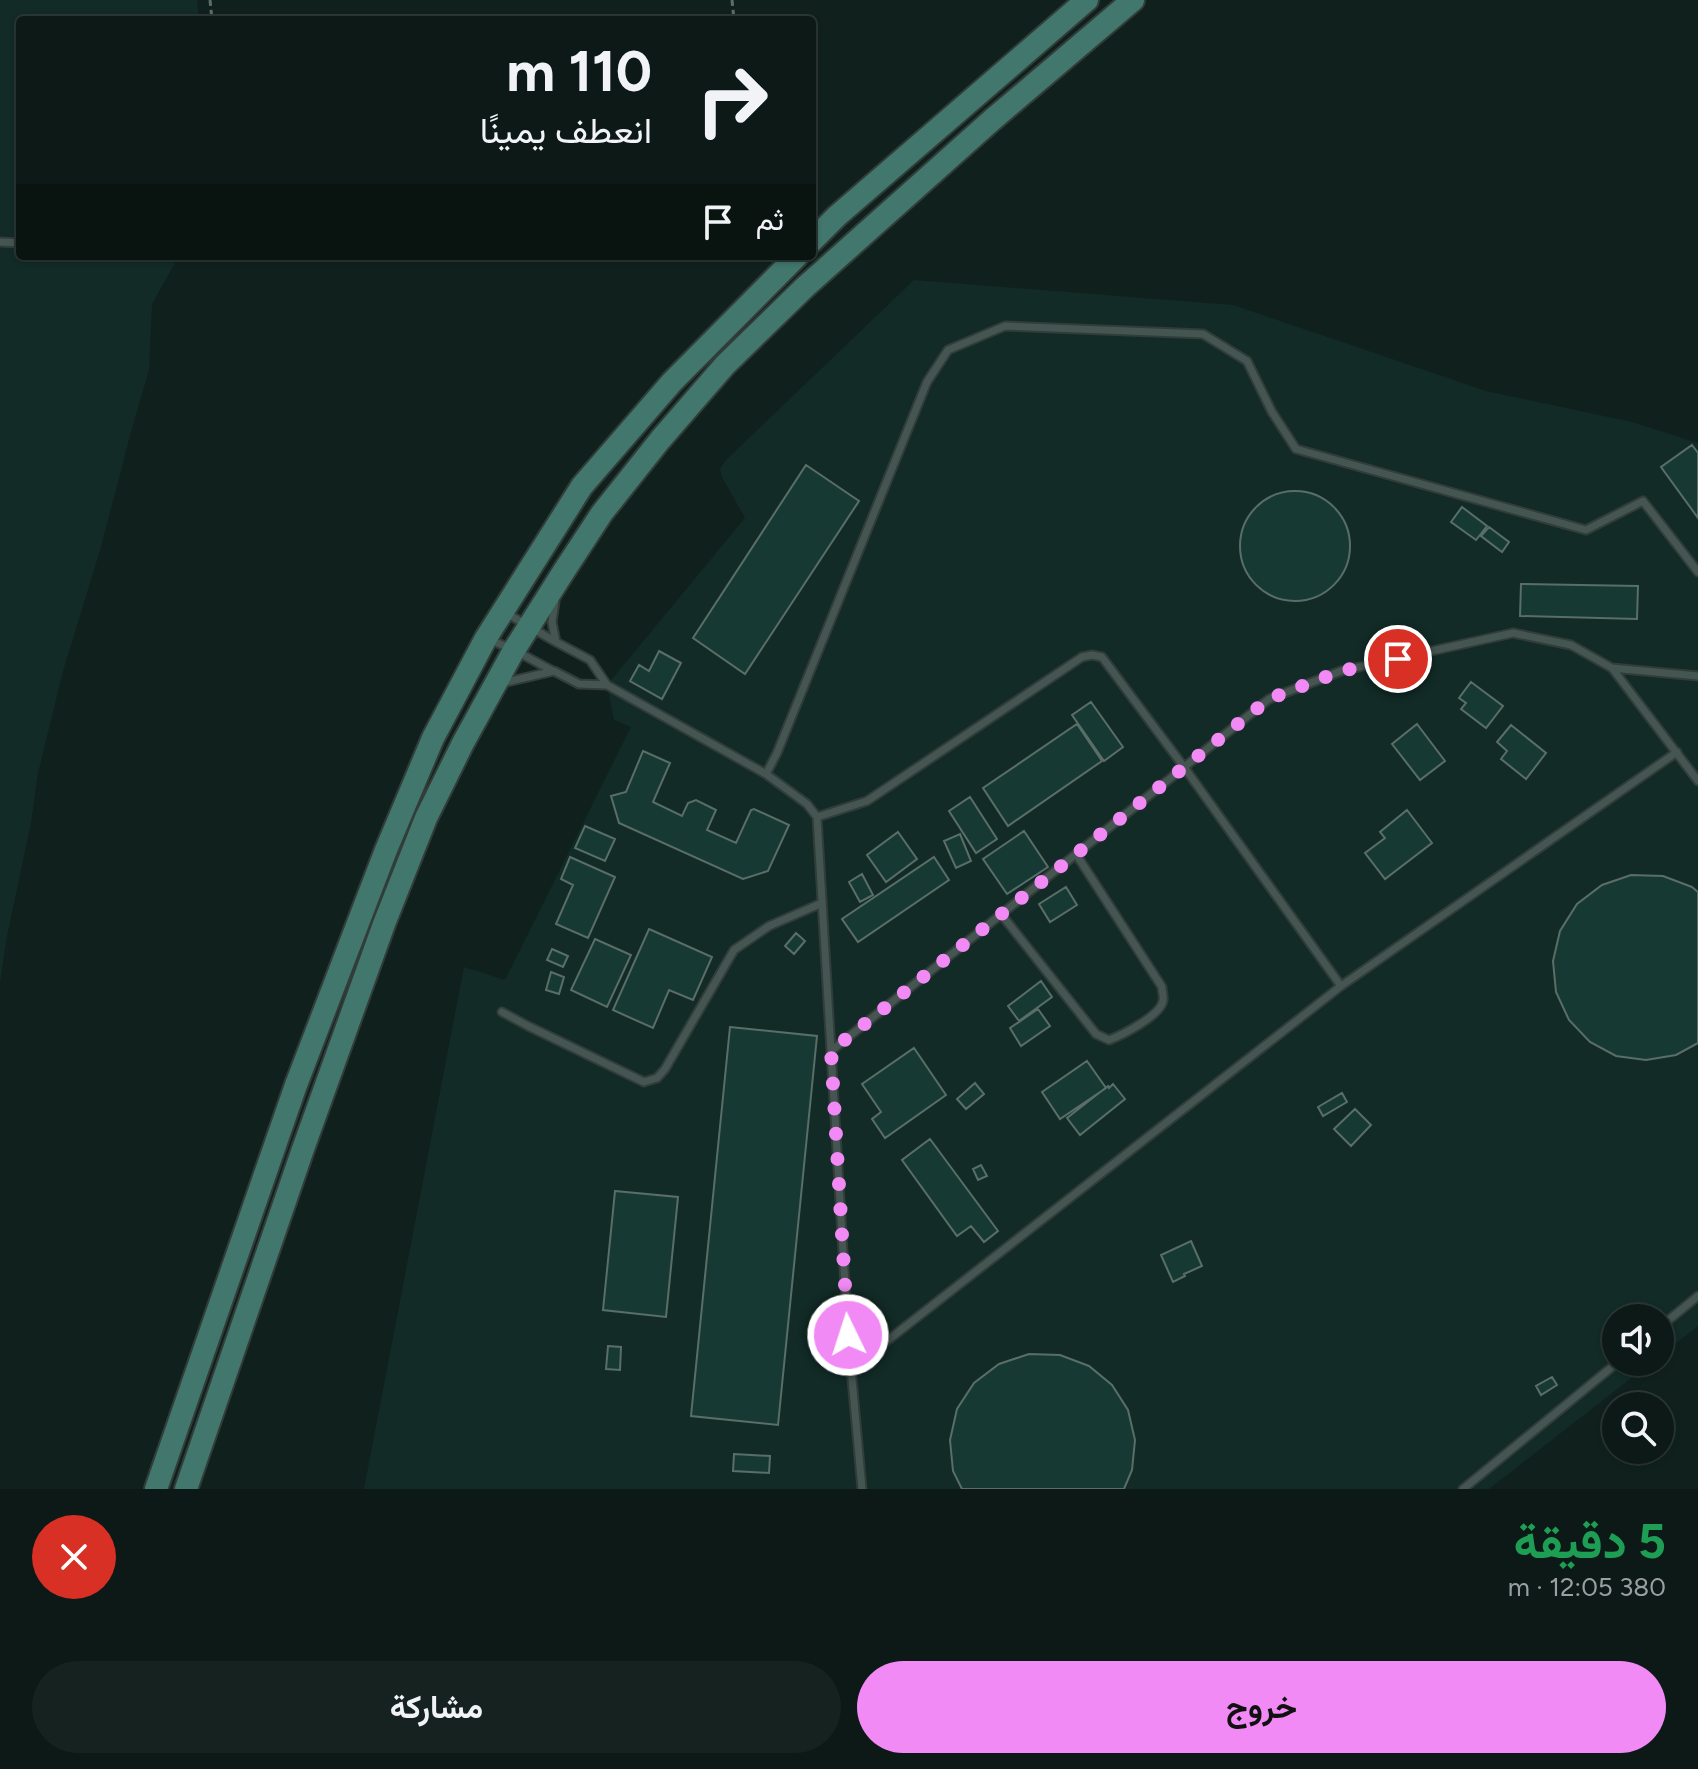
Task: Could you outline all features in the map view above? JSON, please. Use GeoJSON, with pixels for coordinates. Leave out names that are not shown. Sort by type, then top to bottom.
{"type":"FeatureCollection","features":[{"type":"Feature","properties":{"kind":"main road"},"geometry":{"type":"LineString","coordinates":[[816,237],[1087,0]]}},
{"type":"Feature","properties":{"kind":"main road"},"geometry":{"type":"LineString","coordinates":[[186,1489],[322,1095],[426,818],[514,650],[564,571],[602,513],[725,365],[805,287],[992,120],[1133,0]]}},
{"type":"Feature","properties":{"kind":"main road"},"geometry":{"type":"LineString","coordinates":[[156,1489],[296,1085],[386,850],[427,752],[486,638],[582,486],[672,382],[793,260]]}},
{"type":"Feature","properties":{"kind":"main road"},"geometry":{"type":"LineString","coordinates":[[296,1085],[322,1095]]}},
{"type":"Feature","properties":{"kind":"lane"},"geometry":{"type":"LineString","coordinates":[[766,774],[927,382],[948,350],[1005,326],[1203,334],[1247,361],[1272,412],[1296,449],[1586,530],[1643,501],[1698,572]]}},
{"type":"Feature","properties":{"kind":"lane"},"geometry":{"type":"LineString","coordinates":[[556,642],[552,622],[564,571]]}},
{"type":"Feature","properties":{"kind":"lane"},"geometry":{"type":"LineString","coordinates":[[504,612],[590,660],[607,685],[766,774],[807,804],[817,817],[851,1369],[862,1489]]}},
{"type":"Feature","properties":{"kind":"lane"},"geometry":{"type":"LineString","coordinates":[[831,1051],[1269,699],[1341,671],[1513,633],[1571,645],[1612,668],[1698,781]]}},
{"type":"Feature","properties":{"kind":"lane"},"geometry":{"type":"LineString","coordinates":[[486,638],[579,684],[607,685]]}},
{"type":"Feature","properties":{"kind":"lane"},"geometry":{"type":"LineString","coordinates":[[817,817],[867,801],[1082,657],[1102,657],[1341,986]]}},
{"type":"Feature","properties":{"kind":"lane"},"geometry":{"type":"LineString","coordinates":[[1612,668],[1698,676]]}},
{"type":"Feature","properties":{"kind":"lane"},"geometry":{"type":"LineString","coordinates":[[496,685],[554,671]]}},
{"type":"Feature","properties":{"kind":"lane"},"geometry":{"type":"LineString","coordinates":[[851,1369],[1341,986],[1677,752]]}},
{"type":"Feature","properties":{"kind":"lane"},"geometry":{"type":"LineString","coordinates":[[1001,914],[1096,1034],[1109,1040],[1156,1013],[1163,1001],[1162,987],[1076,854]]}},
{"type":"Feature","properties":{"kind":"lane"},"geometry":{"type":"LineString","coordinates":[[502,1012],[644,1082],[657,1078],[734,950],[769,926],[822,903]]}},
{"type":"Feature","properties":{"kind":"lane"},"geometry":{"type":"LineString","coordinates":[[1674,1316],[1698,1296]]}},
{"type":"Feature","properties":{"kind":"lane"},"geometry":{"type":"LineString","coordinates":[[1463,1489],[1602,1375]]}},
{"type":"Feature","properties":{"kind":"shaded area"},"geometry":{"type":"Polygon","coordinates":[[[0,0],[197,0],[199,16],[16,16],[16,260],[177,260],[152,304],[149,370],[101,547],[63,671],[38,773],[0,982],[0,0]]]}},
{"type":"Feature","properties":{"kind":"shaded area"},"geometry":{"type":"Polygon","coordinates":[[[914,280],[1233,305],[1486,391],[1632,422],[1698,443],[1698,1326],[1674,1345],[1674,1304],[1602,1304],[1602,1376],[1634,1376],[1613,1392],[1602,1392],[1602,1401],[1489,1489],[364,1489],[464,967],[505,980],[631,727],[614,720],[607,685],[745,518],[722,477],[720,469],[914,280]]]}},
{"type":"Feature","properties":{"kind":"building"},"geometry":{"type":"Polygon","coordinates":[[[1692,445],[1698,453],[1698,518],[1661,467],[1692,445]]]}},
{"type":"Feature","properties":{"kind":"building"},"geometry":{"type":"Polygon","coordinates":[[[806,465],[859,501],[745,674],[693,638],[806,465]]]}},
{"type":"Feature","properties":{"kind":"building"},"geometry":{"type":"Polygon","coordinates":[[[1295,491],[1316,495],[1334,507],[1346,525],[1350,546],[1346,567],[1334,585],[1316,597],[1295,601],[1274,597],[1256,585],[1244,567],[1240,546],[1244,525],[1256,507],[1274,495],[1295,491]]]}},
{"type":"Feature","properties":{"kind":"building"},"geometry":{"type":"Polygon","coordinates":[[[1462,507],[1487,526],[1476,540],[1451,522],[1462,507]]]}},
{"type":"Feature","properties":{"kind":"building"},"geometry":{"type":"Polygon","coordinates":[[[1489,527],[1509,542],[1502,552],[1481,536],[1489,527]]]}},
{"type":"Feature","properties":{"kind":"building"},"geometry":{"type":"Polygon","coordinates":[[[1521,584],[1638,586],[1637,619],[1520,616],[1521,584]]]}},
{"type":"Feature","properties":{"kind":"building"},"geometry":{"type":"Polygon","coordinates":[[[659,651],[681,663],[662,699],[630,681],[639,665],[649,671],[659,651]]]}},
{"type":"Feature","properties":{"kind":"building"},"geometry":{"type":"Polygon","coordinates":[[[1471,682],[1503,706],[1486,728],[1461,709],[1466,703],[1459,698],[1471,682]]]}},
{"type":"Feature","properties":{"kind":"building"},"geometry":{"type":"Polygon","coordinates":[[[1091,702],[1123,747],[1104,761],[1072,715],[1091,702]]]}},
{"type":"Feature","properties":{"kind":"building"},"geometry":{"type":"Polygon","coordinates":[[[1077,724],[1102,761],[1008,826],[983,788],[1077,724]]]}},
{"type":"Feature","properties":{"kind":"building"},"geometry":{"type":"Polygon","coordinates":[[[1417,724],[1445,761],[1420,780],[1392,744],[1417,724]]]}},
{"type":"Feature","properties":{"kind":"building"},"geometry":{"type":"Polygon","coordinates":[[[1511,725],[1546,753],[1526,779],[1501,759],[1507,751],[1497,742],[1511,725]]]}},
{"type":"Feature","properties":{"kind":"building"},"geometry":{"type":"Polygon","coordinates":[[[643,751],[670,763],[653,802],[682,816],[688,803],[696,800],[716,810],[707,830],[736,843],[754,809],[789,825],[768,871],[743,879],[619,823],[611,796],[626,792],[643,751]]]}},
{"type":"Feature","properties":{"kind":"building"},"geometry":{"type":"Polygon","coordinates":[[[970,797],[997,839],[976,853],[949,811],[970,797]]]}},
{"type":"Feature","properties":{"kind":"building"},"geometry":{"type":"Polygon","coordinates":[[[1407,810],[1432,843],[1385,879],[1365,853],[1385,838],[1380,832],[1407,810]]]}},
{"type":"Feature","properties":{"kind":"building"},"geometry":{"type":"Polygon","coordinates":[[[585,826],[615,839],[605,861],[575,848],[585,826]]]}},
{"type":"Feature","properties":{"kind":"building"},"geometry":{"type":"Polygon","coordinates":[[[1024,831],[1048,867],[1007,894],[983,859],[1024,831]]]}},
{"type":"Feature","properties":{"kind":"building"},"geometry":{"type":"Polygon","coordinates":[[[898,832],[917,859],[886,882],[867,855],[898,832]]]}},
{"type":"Feature","properties":{"kind":"building"},"geometry":{"type":"Polygon","coordinates":[[[960,834],[971,861],[956,868],[944,841],[960,834]]]}},
{"type":"Feature","properties":{"kind":"building"},"geometry":{"type":"Polygon","coordinates":[[[570,857],[615,877],[588,938],[556,924],[573,885],[561,879],[570,857]]]}},
{"type":"Feature","properties":{"kind":"building"},"geometry":{"type":"Polygon","coordinates":[[[934,857],[949,880],[858,942],[842,919],[934,857]]]}},
{"type":"Feature","properties":{"kind":"building"},"geometry":{"type":"Polygon","coordinates":[[[862,874],[873,895],[860,902],[849,882],[862,874]]]}},
{"type":"Feature","properties":{"kind":"building"},"geometry":{"type":"Polygon","coordinates":[[[1631,875],[1663,876],[1698,892],[1698,1043],[1676,1055],[1646,1060],[1616,1056],[1590,1042],[1569,1020],[1556,992],[1553,961],[1560,931],[1577,904],[1602,885],[1631,875]]]}},
{"type":"Feature","properties":{"kind":"building"},"geometry":{"type":"Polygon","coordinates":[[[1066,887],[1077,905],[1050,922],[1039,904],[1066,887]]]}},
{"type":"Feature","properties":{"kind":"building"},"geometry":{"type":"Polygon","coordinates":[[[649,929],[712,957],[693,1000],[669,990],[653,1028],[613,1010],[649,929]]]}},
{"type":"Feature","properties":{"kind":"building"},"geometry":{"type":"Polygon","coordinates":[[[796,933],[805,941],[794,954],[785,946],[796,933]]]}},
{"type":"Feature","properties":{"kind":"building"},"geometry":{"type":"Polygon","coordinates":[[[595,939],[631,955],[607,1007],[571,990],[595,939]]]}},
{"type":"Feature","properties":{"kind":"building"},"geometry":{"type":"Polygon","coordinates":[[[552,949],[568,956],[563,967],[547,960],[552,949]]]}},
{"type":"Feature","properties":{"kind":"building"},"geometry":{"type":"Polygon","coordinates":[[[551,972],[564,977],[559,994],[546,990],[551,972]]]}},
{"type":"Feature","properties":{"kind":"building"},"geometry":{"type":"Polygon","coordinates":[[[1041,981],[1052,997],[1019,1021],[1008,1006],[1041,981]]]}},
{"type":"Feature","properties":{"kind":"building"},"geometry":{"type":"Polygon","coordinates":[[[1038,1009],[1050,1026],[1021,1046],[1010,1028],[1038,1009]]]}},
{"type":"Feature","properties":{"kind":"building"},"geometry":{"type":"Polygon","coordinates":[[[730,1027],[817,1036],[778,1425],[691,1416],[730,1027]]]}},
{"type":"Feature","properties":{"kind":"building"},"geometry":{"type":"Polygon","coordinates":[[[914,1048],[946,1095],[885,1138],[872,1119],[881,1112],[862,1084],[914,1048]]]}},
{"type":"Feature","properties":{"kind":"building"},"geometry":{"type":"Polygon","coordinates":[[[1087,1061],[1106,1088],[1060,1119],[1042,1092],[1087,1061]]]}},
{"type":"Feature","properties":{"kind":"building"},"geometry":{"type":"Polygon","coordinates":[[[975,1083],[984,1094],[966,1109],[957,1099],[975,1083]]]}},
{"type":"Feature","properties":{"kind":"building"},"geometry":{"type":"Polygon","coordinates":[[[1113,1084],[1125,1099],[1080,1135],[1067,1118],[1113,1084]]]}},
{"type":"Feature","properties":{"kind":"building"},"geometry":{"type":"Polygon","coordinates":[[[1342,1093],[1347,1102],[1323,1116],[1318,1107],[1342,1093]]]}},
{"type":"Feature","properties":{"kind":"building"},"geometry":{"type":"Polygon","coordinates":[[[1355,1109],[1371,1125],[1351,1146],[1334,1129],[1355,1109]]]}},
{"type":"Feature","properties":{"kind":"building"},"geometry":{"type":"Polygon","coordinates":[[[930,1139],[998,1231],[984,1242],[971,1226],[957,1236],[902,1160],[930,1139]]]}},
{"type":"Feature","properties":{"kind":"building"},"geometry":{"type":"Polygon","coordinates":[[[981,1165],[987,1176],[978,1180],[973,1169],[981,1165]]]}},
{"type":"Feature","properties":{"kind":"building"},"geometry":{"type":"Polygon","coordinates":[[[615,1191],[678,1197],[666,1317],[603,1310],[615,1191]]]}},
{"type":"Feature","properties":{"kind":"building"},"geometry":{"type":"Polygon","coordinates":[[[1191,1241],[1202,1266],[1173,1282],[1161,1255],[1191,1241]]]}},
{"type":"Feature","properties":{"kind":"building"},"geometry":{"type":"Polygon","coordinates":[[[608,1346],[621,1347],[620,1370],[606,1369],[608,1346]]]}},
{"type":"Feature","properties":{"kind":"building"},"geometry":{"type":"Polygon","coordinates":[[[1029,1354],[1060,1355],[1089,1366],[1112,1385],[1128,1410],[1135,1440],[1132,1470],[1124,1489],[962,1489],[953,1471],[950,1440],[957,1409],[974,1383],[999,1364],[1029,1354]]]}},
{"type":"Feature","properties":{"kind":"building"},"geometry":{"type":"Polygon","coordinates":[[[1552,1377],[1557,1385],[1541,1395],[1536,1386],[1552,1377]]]}},
{"type":"Feature","properties":{"kind":"building"},"geometry":{"type":"Polygon","coordinates":[[[734,1454],[770,1456],[769,1473],[733,1471],[734,1454]]]}},
{"type":"Feature","properties":{"kind":"route"},"geometry":{"type":"LineString","coordinates":[[848,1335],[831,1051],[1269,699],[1341,671],[1398,659]]}}]}
